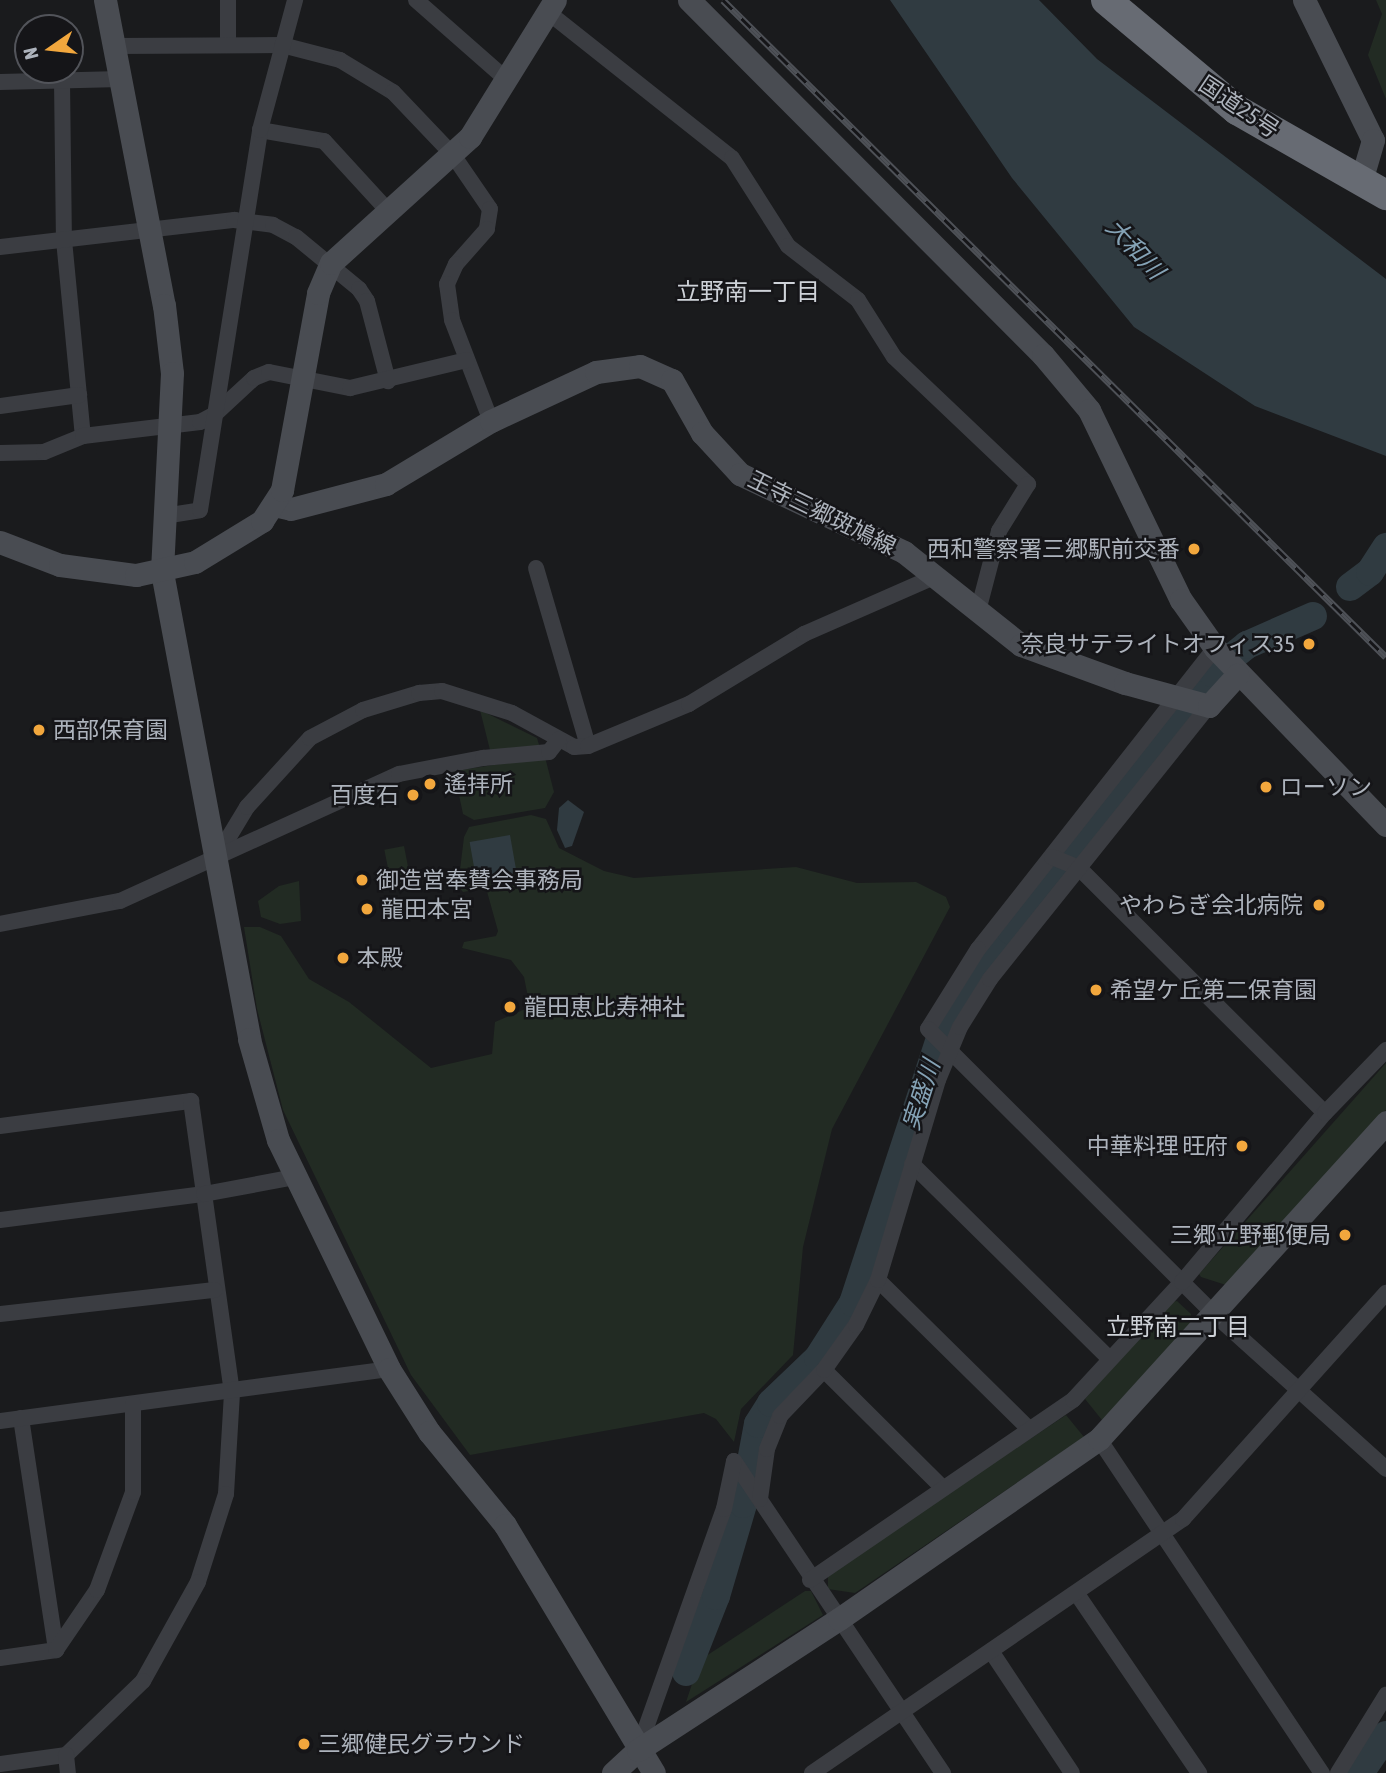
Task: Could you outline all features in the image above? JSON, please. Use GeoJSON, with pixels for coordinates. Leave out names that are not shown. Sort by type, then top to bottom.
{"type":"FeatureCollection","features":[{"type":"Feature","properties":{"kind":"highway","name":"国道25号"},"geometry":{"type":"LineString","coordinates":[[1106,0],[1237,110],[1373,188]]}},
{"type":"Feature","properties":{"kind":"street"},"geometry":{"type":"LineString","coordinates":[[105,0],[149,228],[172,373],[162,572],[180,680],[218,855],[249,1039],[278,1140],[390,1369],[429,1432],[505,1525],[654,1773]]}},
{"type":"Feature","properties":{"kind":"street"},"geometry":{"type":"LineString","coordinates":[[228,0],[228,46]]}},
{"type":"Feature","properties":{"kind":"street"},"geometry":{"type":"LineString","coordinates":[[164,516],[200,510],[260,130],[295,0]]}},
{"type":"Feature","properties":{"kind":"street"},"geometry":{"type":"LineString","coordinates":[[416,0],[506,79]]}},
{"type":"Feature","properties":{"kind":"street"},"geometry":{"type":"LineString","coordinates":[[689,0],[1042,355],[1088,410],[1181,600],[1226,662],[1386,825]]}},
{"type":"Feature","properties":{"kind":"street"},"geometry":{"type":"LineString","coordinates":[[1304,0],[1373,140],[1373,188]]}},
{"type":"Feature","properties":{"kind":"street"},"geometry":{"type":"LineString","coordinates":[[0,542],[60,565],[136,575],[162,572],[195,562],[240,539],[274,505],[288,466],[318,293],[331,263],[453,155],[552,6],[732,158],[788,246],[858,300],[894,357],[1028,484],[999,531],[978,611]]}},
{"type":"Feature","properties":{"kind":"street"},"geometry":{"type":"LineString","coordinates":[[114,46],[282,45],[340,60],[393,92],[453,155],[491,209],[487,229],[456,264],[447,284],[452,320],[491,421]]}},
{"type":"Feature","properties":{"kind":"street"},"geometry":{"type":"LineString","coordinates":[[84,80],[121,79]]}},
{"type":"Feature","properties":{"kind":"street"},"geometry":{"type":"LineString","coordinates":[[62,84],[64,240],[83,436]]}},
{"type":"Feature","properties":{"kind":"street"},"geometry":{"type":"LineString","coordinates":[[260,130],[324,141],[388,212]]}},
{"type":"Feature","properties":{"kind":"street"},"geometry":{"type":"LineString","coordinates":[[0,247],[149,228],[245,220],[273,225],[296,237],[331,263],[367,302],[388,381]]}},
{"type":"Feature","properties":{"kind":"street"},"geometry":{"type":"LineString","coordinates":[[0,453],[44,453],[83,436],[169,429],[215,414],[254,378],[269,372],[350,388],[467,360]]}},
{"type":"Feature","properties":{"kind":"street","name":"王寺三郷斑鳩線"},"geometry":{"type":"LineString","coordinates":[[274,505],[291,509],[386,484],[491,421],[611,367],[658,371],[672,380],[702,433],[740,474],[853,524],[936,576],[1021,645],[1125,683],[1193,701]]}},
{"type":"Feature","properties":{"kind":"street"},"geometry":{"type":"LineString","coordinates":[[0,406],[79,395]]}},
{"type":"Feature","properties":{"kind":"street"},"geometry":{"type":"LineString","coordinates":[[536,568],[588,746]]}},
{"type":"Feature","properties":{"kind":"street"},"geometry":{"type":"LineString","coordinates":[[218,855],[247,807],[310,738],[363,710],[419,693],[442,691],[512,713],[574,747],[588,746],[689,704],[804,634],[936,576]]}},
{"type":"Feature","properties":{"kind":"street"},"geometry":{"type":"LineString","coordinates":[[1226,662],[1052,857],[970,960],[928,1029],[1213,1313],[1386,1469]]}},
{"type":"Feature","properties":{"kind":"street"},"geometry":{"type":"LineString","coordinates":[[757,1495],[767,1449],[780,1416],[824,1370],[856,1325],[878,1280],[947,1046],[990,979],[1074,868],[1193,701],[1226,662]]}},
{"type":"Feature","properties":{"kind":"street"},"geometry":{"type":"LineString","coordinates":[[0,924],[120,901],[399,774],[483,758],[549,752],[559,739]]}},
{"type":"Feature","properties":{"kind":"street"},"geometry":{"type":"LineString","coordinates":[[1052,857],[1074,868],[1325,1113]]}},
{"type":"Feature","properties":{"kind":"street"},"geometry":{"type":"LineString","coordinates":[[810,1580],[1073,1400],[1182,1282],[1325,1113],[1386,1050]]}},
{"type":"Feature","properties":{"kind":"street"},"geometry":{"type":"LineString","coordinates":[[0,1126],[191,1101],[215,1290],[232,1393],[226,1494],[198,1582],[143,1681],[65,1755],[0,1764]]}},
{"type":"Feature","properties":{"kind":"street"},"geometry":{"type":"LineString","coordinates":[[613,1773],[638,1750],[839,1619],[1099,1439],[1386,1122]]}},
{"type":"Feature","properties":{"kind":"street"},"geometry":{"type":"LineString","coordinates":[[912,1164],[1110,1359]]}},
{"type":"Feature","properties":{"kind":"street"},"geometry":{"type":"LineString","coordinates":[[0,1220],[204,1194],[295,1177]]}},
{"type":"Feature","properties":{"kind":"street"},"geometry":{"type":"LineString","coordinates":[[878,1280],[1029,1429]]}},
{"type":"Feature","properties":{"kind":"street"},"geometry":{"type":"LineString","coordinates":[[0,1314],[215,1290]]}},
{"type":"Feature","properties":{"kind":"street"},"geometry":{"type":"LineString","coordinates":[[812,1773],[900,1710],[1077,1594],[1183,1519],[1386,1293]]}},
{"type":"Feature","properties":{"kind":"street"},"geometry":{"type":"LineString","coordinates":[[0,1421],[232,1393],[390,1369]]}},
{"type":"Feature","properties":{"kind":"street"},"geometry":{"type":"LineString","coordinates":[[824,1370],[943,1489]]}},
{"type":"Feature","properties":{"kind":"street"},"geometry":{"type":"LineString","coordinates":[[0,1658],[55,1650],[97,1590],[133,1492],[134,1404]]}},
{"type":"Feature","properties":{"kind":"street"},"geometry":{"type":"LineString","coordinates":[[21,1418],[55,1650]]}},
{"type":"Feature","properties":{"kind":"street"},"geometry":{"type":"LineString","coordinates":[[1099,1439],[1322,1773]]}},
{"type":"Feature","properties":{"kind":"street"},"geometry":{"type":"LineString","coordinates":[[638,1750],[724,1509],[734,1461],[738,1472],[757,1495],[810,1580],[943,1773]]}},
{"type":"Feature","properties":{"kind":"street"},"geometry":{"type":"LineString","coordinates":[[1077,1594],[1199,1773]]}},
{"type":"Feature","properties":{"kind":"street"},"geometry":{"type":"LineString","coordinates":[[991,1651],[1072,1773]]}},
{"type":"Feature","properties":{"kind":"street"},"geometry":{"type":"LineString","coordinates":[[1338,1773],[1386,1695]]}},
{"type":"Feature","properties":{"kind":"street"},"geometry":{"type":"LineString","coordinates":[[65,1755],[68,1773]]}},
{"type":"Feature","properties":{"kind":"shaded area"},"geometry":{"type":"Polygon","coordinates":[[[1376,0],[1386,0],[1386,99],[1368,55],[1382,14],[1376,0]]]}},
{"type":"Feature","properties":{"kind":"shaded area"},"geometry":{"type":"Polygon","coordinates":[[[480,710],[537,738],[540,748],[490,750],[480,710]]]}},
{"type":"Feature","properties":{"kind":"shaded area"},"geometry":{"type":"Polygon","coordinates":[[[545,757],[554,792],[545,808],[474,820],[463,814],[454,771],[545,757]]]}},
{"type":"Feature","properties":{"kind":"shaded area"},"geometry":{"type":"Polygon","coordinates":[[[531,815],[546,819],[559,848],[604,871],[634,878],[796,867],[857,883],[916,882],[946,897],[950,907],[832,1129],[803,1247],[793,1355],[741,1409],[734,1442],[716,1419],[704,1413],[470,1455],[411,1375],[283,1110],[257,1009],[244,927],[260,927],[281,936],[309,979],[349,1002],[431,1068],[492,1054],[495,1022],[530,1007],[524,977],[511,960],[462,948],[464,942],[496,936],[498,931],[486,888],[463,892],[458,886],[464,837],[469,827],[531,815]]]}},
{"type":"Feature","properties":{"kind":"shaded area"},"geometry":{"type":"Polygon","coordinates":[[[404,846],[411,881],[391,885],[384,850],[404,846]]]}},
{"type":"Feature","properties":{"kind":"shaded area"},"geometry":{"type":"Polygon","coordinates":[[[299,881],[301,921],[280,924],[261,917],[258,901],[279,886],[299,881]]]}},
{"type":"Feature","properties":{"kind":"shaded area"},"geometry":{"type":"Polygon","coordinates":[[[1386,1063],[1386,1110],[1226,1285],[1201,1277],[1199,1274],[1386,1063]]]}},
{"type":"Feature","properties":{"kind":"shaded area"},"geometry":{"type":"Polygon","coordinates":[[[1177,1301],[1191,1314],[1192,1323],[1102,1420],[1085,1399],[1170,1302],[1177,1301]]]}},
{"type":"Feature","properties":{"kind":"shaded area"},"geometry":{"type":"Polygon","coordinates":[[[1066,1415],[1084,1437],[855,1593],[828,1589],[828,1573],[1066,1415]]]}},
{"type":"Feature","properties":{"kind":"shaded area"},"geometry":{"type":"Polygon","coordinates":[[[805,1591],[811,1591],[823,1615],[686,1702],[700,1660],[805,1591]]]}},
{"type":"Feature","properties":{"kind":"water","name":"大和川"},"geometry":{"type":"Polygon","coordinates":[[[890,0],[1039,0],[1097,59],[1386,279],[1386,456],[1255,406],[1134,327],[1012,178],[890,0]]]}},
{"type":"Feature","properties":{"kind":"water"},"geometry":{"type":"Polygon","coordinates":[[[568,800],[584,812],[572,846],[565,848],[557,830],[559,808],[568,800]]]}},
{"type":"Feature","properties":{"kind":"water"},"geometry":{"type":"Polygon","coordinates":[[[510,835],[517,873],[476,881],[470,842],[510,835]]]}},
{"type":"Feature","properties":{"kind":"waterway","name":"実盛川"},"geometry":{"type":"LineString","coordinates":[[1350,587],[1370,572],[1386,547]]}},
{"type":"Feature","properties":{"kind":"waterway","name":"実盛川"},"geometry":{"type":"LineString","coordinates":[[686,1672],[716,1596],[743,1504],[758,1424],[771,1403],[818,1358],[853,1303],[944,1026],[1011,931],[1212,673],[1247,645],[1313,616]]}},
{"type":"Feature","properties":{"kind":"waterway"},"geometry":{"type":"LineString","coordinates":[[1360,1773],[1386,1735]]}},
{"type":"Feature","properties":{"kind":"railway"},"geometry":{"type":"LineString","coordinates":[[723,0],[1386,657]]}},
{"type":"Feature","properties":{"kind":"place","name":"西和警察署三郷駅前交番"},"geometry":{"type":"Point","coordinates":[1194,549]}},
{"type":"Feature","properties":{"kind":"place","name":"奈良サテライトオフィス35"},"geometry":{"type":"Point","coordinates":[1309,644]}},
{"type":"Feature","properties":{"kind":"place","name":"西部保育園"},"geometry":{"type":"Point","coordinates":[39,730]}},
{"type":"Feature","properties":{"kind":"place","name":"遙拝所"},"geometry":{"type":"Point","coordinates":[430,784]}},
{"type":"Feature","properties":{"kind":"place","name":"ローソン"},"geometry":{"type":"Point","coordinates":[1266,787]}},
{"type":"Feature","properties":{"kind":"place","name":"百度石"},"geometry":{"type":"Point","coordinates":[413,795]}},
{"type":"Feature","properties":{"kind":"place","name":"御造営奉賛会事務局"},"geometry":{"type":"Point","coordinates":[362,880]}},
{"type":"Feature","properties":{"kind":"place","name":"やわらぎ会北病院"},"geometry":{"type":"Point","coordinates":[1319,905]}},
{"type":"Feature","properties":{"kind":"place","name":"龍田本宮"},"geometry":{"type":"Point","coordinates":[367,909]}},
{"type":"Feature","properties":{"kind":"place","name":"本殿"},"geometry":{"type":"Point","coordinates":[343,958]}},
{"type":"Feature","properties":{"kind":"place","name":"希望ケ丘第二保育園"},"geometry":{"type":"Point","coordinates":[1096,990]}},
{"type":"Feature","properties":{"kind":"place","name":"龍田恵比寿神社"},"geometry":{"type":"Point","coordinates":[510,1007]}},
{"type":"Feature","properties":{"kind":"place","name":"中華料理 旺府"},"geometry":{"type":"Point","coordinates":[1242,1146]}},
{"type":"Feature","properties":{"kind":"place","name":"三郷立野郵便局"},"geometry":{"type":"Point","coordinates":[1345,1235]}},
{"type":"Feature","properties":{"kind":"place","name":"三郷健民グラウンド"},"geometry":{"type":"Point","coordinates":[304,1744]}},
{"type":"Feature","properties":{"kind":"district","name":"立野南一丁目"},"geometry":{"type":"Point","coordinates":[748,292]}},
{"type":"Feature","properties":{"kind":"district","name":"立野南二丁目"},"geometry":{"type":"Point","coordinates":[1178,1327]}}]}
